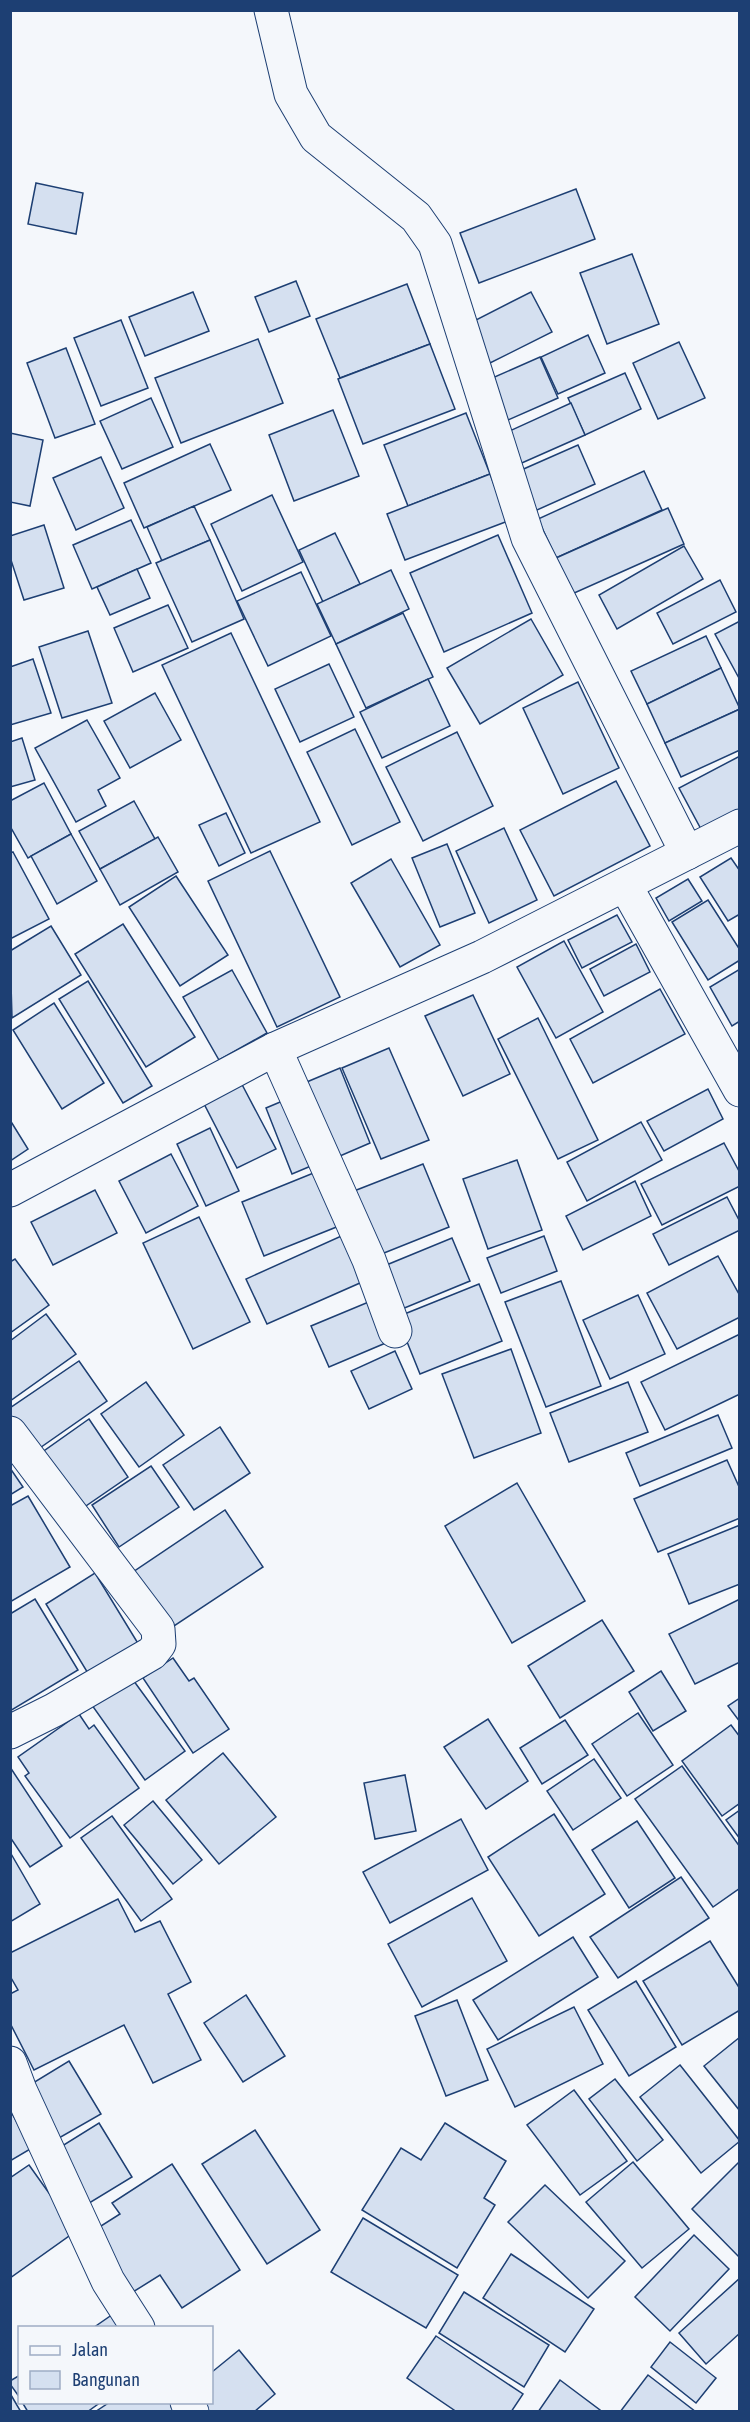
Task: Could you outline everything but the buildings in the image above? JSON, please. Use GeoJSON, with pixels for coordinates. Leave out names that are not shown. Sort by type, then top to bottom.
{"type":"FeatureCollection","features":[{"type":"Feature","properties":{"kind":"street"},"geometry":{"type":"LineString","coordinates":[[272,10],[291,94],[316,137],[416,217],[435,244],[528,538],[687,853]]}},
{"type":"Feature","properties":{"kind":"street"},"geometry":{"type":"LineString","coordinates":[[10,1190],[275,1049],[483,957],[740,826]]}},
{"type":"Feature","properties":{"kind":"street"},"geometry":{"type":"LineString","coordinates":[[625,885],[740,1090]]}},
{"type":"Feature","properties":{"kind":"street"},"geometry":{"type":"LineString","coordinates":[[275,1049],[369,1260],[395,1331]]}},
{"type":"Feature","properties":{"kind":"street"},"geometry":{"type":"LineString","coordinates":[[10,1433],[158,1629],[159,1644],[152,1653],[54,1710],[10,1732]]}},
{"type":"Feature","properties":{"kind":"street"},"geometry":{"type":"LineString","coordinates":[[10,2063],[20,2090],[108,2282],[137,2326]]}}]}
